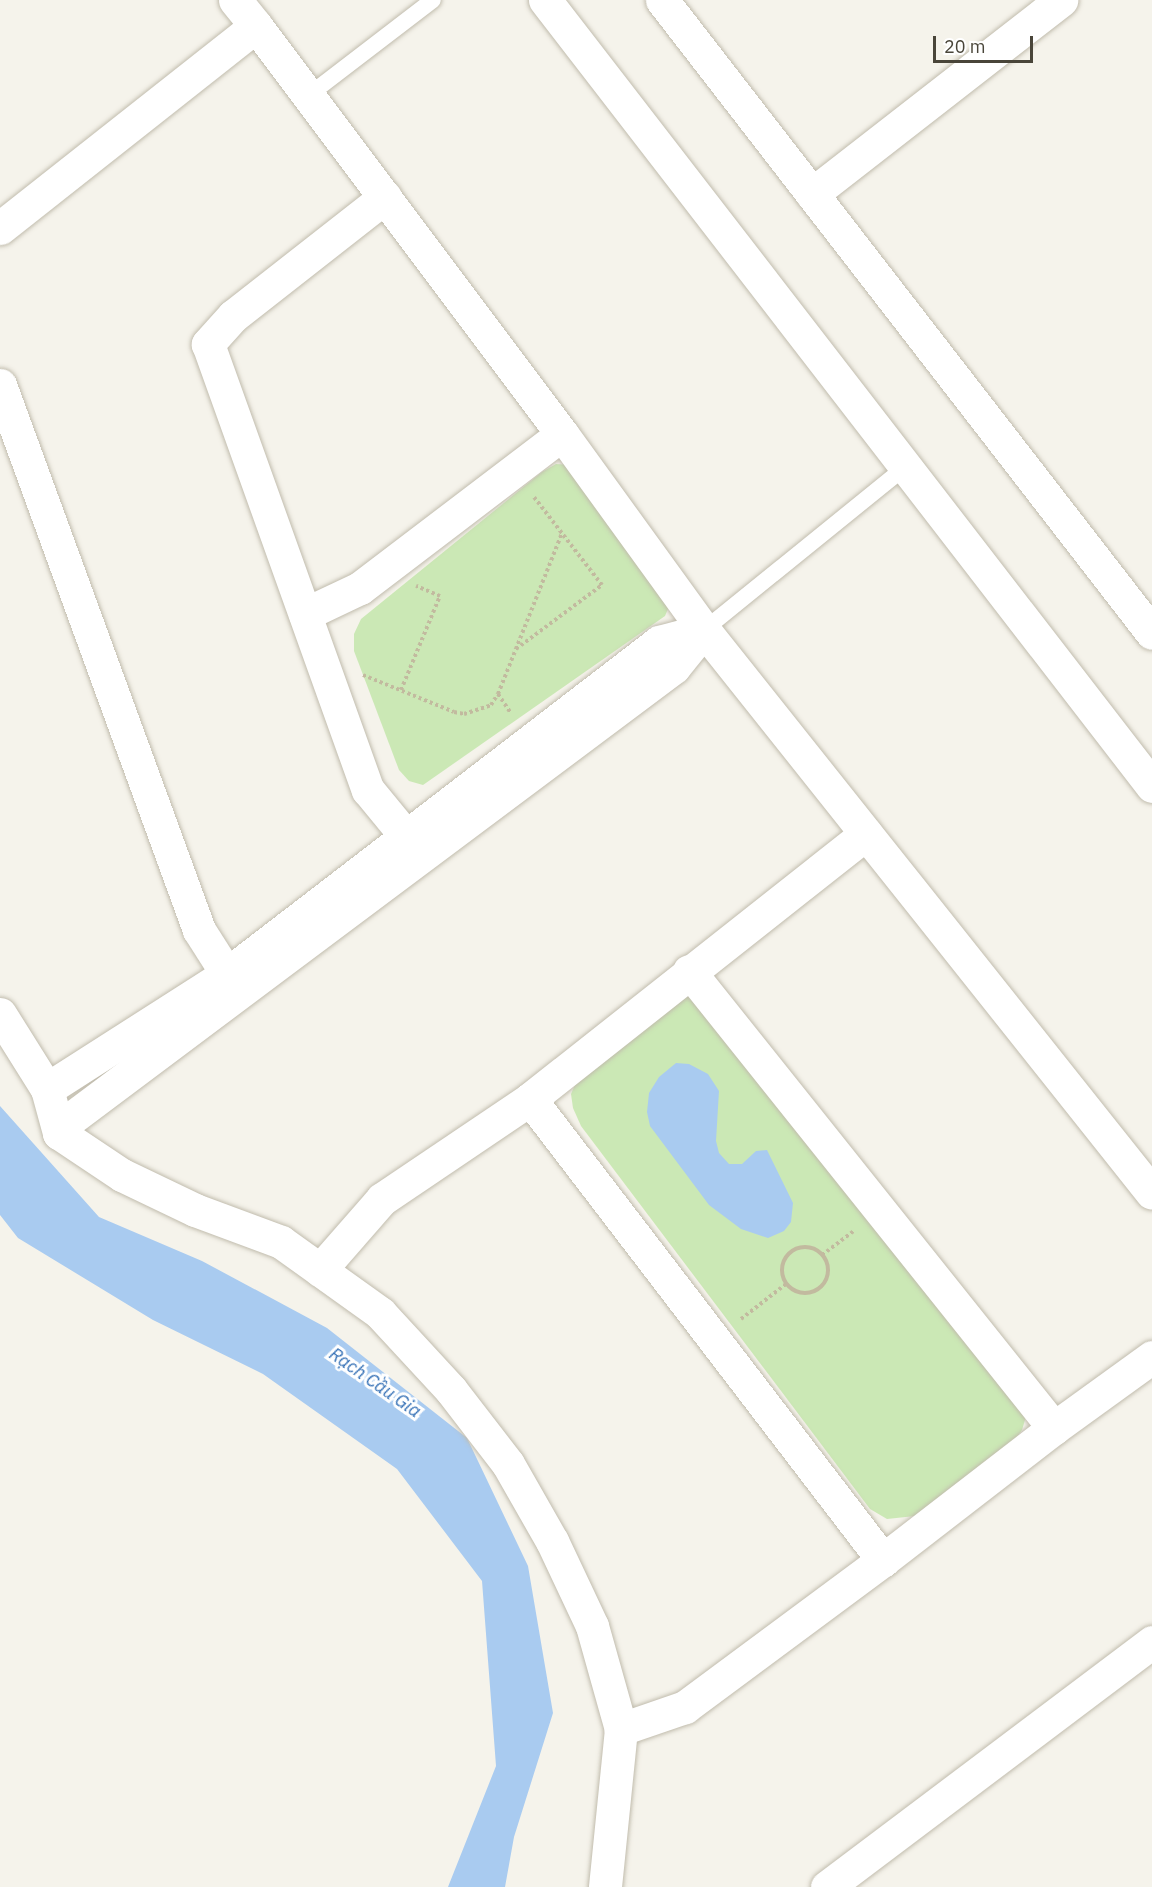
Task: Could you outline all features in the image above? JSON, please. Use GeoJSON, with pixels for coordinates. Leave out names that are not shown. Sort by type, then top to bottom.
{"type":"FeatureCollection","features":[{"type":"Feature","properties":{"kind":"street"},"geometry":{"type":"LineString","coordinates":[[235,0],[309,95],[562,434],[704,630],[1152,1193]]}},
{"type":"Feature","properties":{"kind":"street"},"geometry":{"type":"LineString","coordinates":[[545,0],[1152,786]]}},
{"type":"Feature","properties":{"kind":"street"},"geometry":{"type":"LineString","coordinates":[[662,0],[1152,633]]}},
{"type":"Feature","properties":{"kind":"street"},"geometry":{"type":"LineString","coordinates":[[812,194],[1062,0]]}},
{"type":"Feature","properties":{"kind":"street"},"geometry":{"type":"LineString","coordinates":[[0,228],[256,26]]}},
{"type":"Feature","properties":{"kind":"street"},"geometry":{"type":"LineString","coordinates":[[385,197],[233,316],[208,345],[368,790],[405,835]]}},
{"type":"Feature","properties":{"kind":"street"},"geometry":{"type":"LineString","coordinates":[[0,385],[199,930],[227,974]]}},
{"type":"Feature","properties":{"kind":"street"},"geometry":{"type":"LineString","coordinates":[[304,614],[360,588],[562,434]]}},
{"type":"Feature","properties":{"kind":"street"},"geometry":{"type":"LineString","coordinates":[[47,1089],[227,974],[659,642],[704,630]]}},
{"type":"Feature","properties":{"kind":"street"},"geometry":{"type":"LineString","coordinates":[[59,1133],[69,1120],[674,667],[704,630]]}},
{"type":"Feature","properties":{"kind":"street"},"geometry":{"type":"LineString","coordinates":[[320,1270],[382,1199],[530,1099],[689,971],[866,834]]}},
{"type":"Feature","properties":{"kind":"street"},"geometry":{"type":"LineString","coordinates":[[689,971],[1054,1428]]}},
{"type":"Feature","properties":{"kind":"street"},"geometry":{"type":"LineString","coordinates":[[0,1014],[47,1089],[59,1133],[122,1174],[195,1210],[281,1242],[380,1312],[451,1390],[508,1464],[552,1541],[592,1626],[621,1729],[605,1887]]}},
{"type":"Feature","properties":{"kind":"street"},"geometry":{"type":"LineString","coordinates":[[530,1099],[883,1560]]}},
{"type":"Feature","properties":{"kind":"street"},"geometry":{"type":"LineString","coordinates":[[621,1729],[686,1707],[883,1560],[1054,1428],[1152,1357]]}},
{"type":"Feature","properties":{"kind":"street"},"geometry":{"type":"LineString","coordinates":[[827,1887],[1152,1642]]}},
{"type":"Feature","properties":{"kind":"lane"},"geometry":{"type":"LineString","coordinates":[[309,95],[433,0]]}},
{"type":"Feature","properties":{"kind":"lane"},"geometry":{"type":"LineString","coordinates":[[704,630],[905,467]]}},
{"type":"Feature","properties":{"kind":"path"},"geometry":{"type":"LineString","coordinates":[[514,470],[602,585],[516,649]]}},
{"type":"Feature","properties":{"kind":"path"},"geometry":{"type":"LineString","coordinates":[[321,658],[454,712],[464,714],[491,705],[498,694],[562,533]]}},
{"type":"Feature","properties":{"kind":"path"},"geometry":{"type":"LineString","coordinates":[[382,572],[440,596],[401,690]]}},
{"type":"Feature","properties":{"kind":"path"},"geometry":{"type":"LineString","coordinates":[[822,1255],[880,1211]]}},
{"type":"Feature","properties":{"kind":"path"},"geometry":{"type":"LineString","coordinates":[[809,1247],[822,1255],[826,1261],[827,1275],[820,1288],[805,1294],[790,1289],[786,1284],[782,1268],[788,1254],[794,1249],[809,1247]]}},
{"type":"Feature","properties":{"kind":"path"},"geometry":{"type":"LineString","coordinates":[[714,1340],[786,1284]]}},
{"type":"Feature","properties":{"kind":"green space"},"geometry":{"type":"Polygon","coordinates":[[[556,464],[572,465],[670,604],[665,616],[423,785],[409,781],[399,770],[354,651],[354,634],[361,619],[542,472],[556,464]]]}},
{"type":"Feature","properties":{"kind":"green space"},"geometry":{"type":"Polygon","coordinates":[[[689,995],[1027,1413],[1022,1430],[1014,1441],[915,1516],[887,1519],[870,1509],[581,1126],[573,1108],[571,1094],[578,1078],[677,1001],[689,995]]]}},
{"type":"Feature","properties":{"kind":"water"},"geometry":{"type":"Polygon","coordinates":[[[676,1063],[689,1064],[708,1074],[719,1091],[716,1141],[719,1153],[729,1164],[742,1164],[756,1151],[767,1150],[793,1203],[791,1222],[784,1231],[768,1238],[741,1229],[709,1205],[650,1126],[647,1112],[649,1093],[659,1077],[676,1063]]]}},
{"type":"Feature","properties":{"kind":"water","name":"Rạch Cầu Gia"},"geometry":{"type":"Polygon","coordinates":[[[0,1106],[99,1217],[202,1261],[327,1328],[467,1438],[528,1566],[553,1713],[514,1837],[505,1887],[448,1887],[496,1766],[482,1581],[397,1469],[263,1374],[153,1320],[18,1238],[0,1215],[0,1106]]]}}]}
